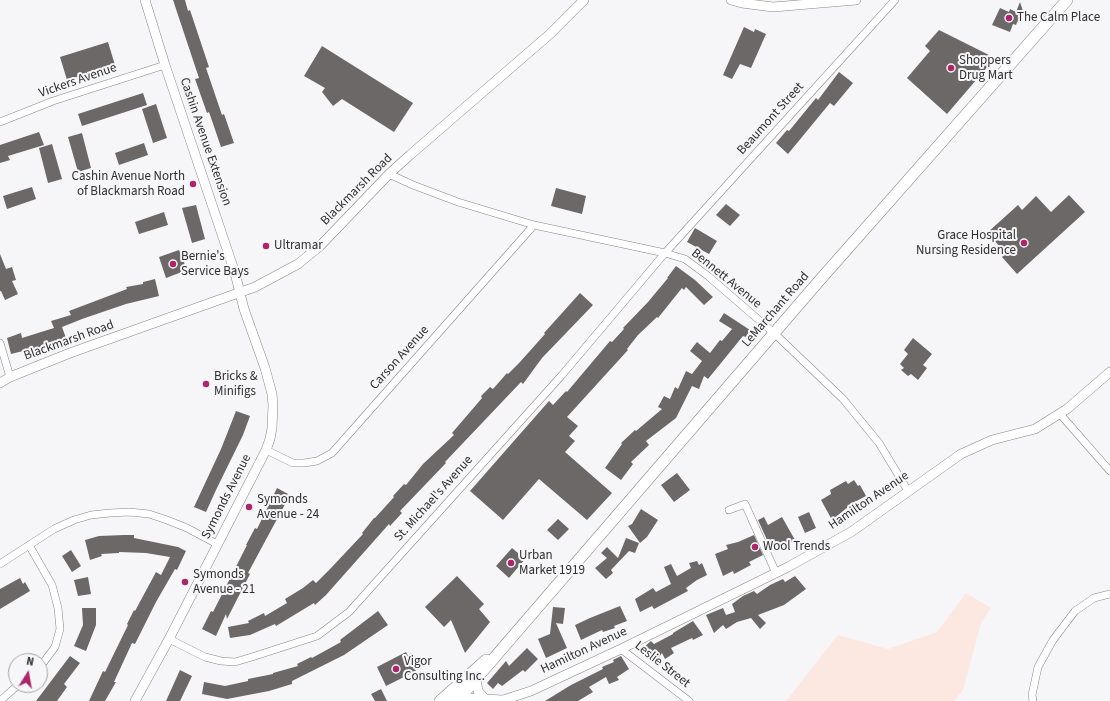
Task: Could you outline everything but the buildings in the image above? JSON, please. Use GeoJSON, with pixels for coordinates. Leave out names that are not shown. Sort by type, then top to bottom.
{"type":"FeatureCollection","features":[{"type":"Feature","properties":{"kind":"main road","name":"LeMarchant Road"},"geometry":{"type":"LineString","coordinates":[[458,700],[774,333],[1067,0]]}},
{"type":"Feature","properties":{"kind":"main road","name":"LeMarchant Road"},"geometry":{"type":"LineString","coordinates":[[441,700],[509,641]]}},
{"type":"Feature","properties":{"kind":"street","name":"Cashin Avenue Extension"},"geometry":{"type":"LineString","coordinates":[[145,0],[240,292]]}},
{"type":"Feature","properties":{"kind":"street","name":"Blackmarsh Road"},"geometry":{"type":"LineString","coordinates":[[0,383],[10,377],[70,353],[255,287],[286,271],[320,246],[389,174],[430,136],[550,34],[584,0]]}},
{"type":"Feature","properties":{"kind":"street"},"geometry":{"type":"LineString","coordinates":[[731,0],[772,7],[795,3],[856,0]]}},
{"type":"Feature","properties":{"kind":"street","name":"Beaumont Street"},"geometry":{"type":"LineString","coordinates":[[665,253],[895,0]]}},
{"type":"Feature","properties":{"kind":"street","name":"Vickers Avenue"},"geometry":{"type":"LineString","coordinates":[[0,122],[53,101],[165,65]]}},
{"type":"Feature","properties":{"kind":"street","name":"Bennett Avenue"},"geometry":{"type":"LineString","coordinates":[[389,174],[458,202],[534,225],[665,253],[686,259],[774,333],[843,399],[879,444],[908,491]]}},
{"type":"Feature","properties":{"kind":"street","name":"Carson Avenue"},"geometry":{"type":"LineString","coordinates":[[266,450],[289,461],[304,463],[317,461],[332,453],[534,225]]}},
{"type":"Feature","properties":{"kind":"street","name":"St. Michael's Avenue"},"geometry":{"type":"LineString","coordinates":[[169,639],[205,657],[221,661],[235,662],[252,658],[317,636],[349,612],[562,375],[665,253]]}},
{"type":"Feature","properties":{"kind":"street","name":"Symonds Avenue"},"geometry":{"type":"LineString","coordinates":[[135,701],[169,639],[266,450],[270,439],[272,428],[272,394],[265,368],[244,309],[240,292]]}},
{"type":"Feature","properties":{"kind":"street"},"geometry":{"type":"LineString","coordinates":[[0,343],[10,377]]}},
{"type":"Feature","properties":{"kind":"street","name":"Hamilton Avenue"},"geometry":{"type":"LineString","coordinates":[[441,700],[458,700],[469,698],[501,701],[531,691],[621,649],[776,573],[851,532],[961,454],[992,440],[1036,428],[1067,409],[1110,372]]}},
{"type":"Feature","properties":{"kind":"street"},"geometry":{"type":"LineString","coordinates":[[1060,414],[1110,471]]}},
{"type":"Feature","properties":{"kind":"street"},"geometry":{"type":"LineString","coordinates":[[730,510],[745,504],[776,573]]}},
{"type":"Feature","properties":{"kind":"street"},"geometry":{"type":"LineString","coordinates":[[0,564],[54,529],[74,520],[91,515],[129,512],[149,514],[167,520],[217,544]]}},
{"type":"Feature","properties":{"kind":"street"},"geometry":{"type":"LineString","coordinates":[[29,545],[52,585],[58,615],[60,629],[55,647],[48,656]]}},
{"type":"Feature","properties":{"kind":"street"},"geometry":{"type":"LineString","coordinates":[[1033,701],[1032,695],[1038,667],[1053,640],[1075,611],[1094,598],[1110,594]]}},
{"type":"Feature","properties":{"kind":"street","name":"Leslie Street"},"geometry":{"type":"LineString","coordinates":[[621,649],[689,701]]}},
{"type":"Feature","properties":{"kind":"street"},"geometry":{"type":"LineString","coordinates":[[476,680],[478,691],[486,700]]}},
{"type":"Feature","properties":{"kind":"street"},"geometry":{"type":"LineString","coordinates":[[0,700],[8,693]]}},
{"type":"Feature","properties":{"kind":"shaded area"},"geometry":{"type":"Polygon","coordinates":[[[966,593],[991,608],[981,623],[963,690],[954,701],[786,701],[838,635],[888,649],[937,632],[966,593]]]}},
{"type":"Feature","properties":{"kind":"place","name":"The Calm Place"},"geometry":{"type":"Point","coordinates":[1009,18]}},
{"type":"Feature","properties":{"kind":"place","name":"Shoppers Drug Mart"},"geometry":{"type":"Point","coordinates":[951,68]}},
{"type":"Feature","properties":{"kind":"place","name":"Cashin Avenue North of Blackmarsh Road"},"geometry":{"type":"Point","coordinates":[193,184]}},
{"type":"Feature","properties":{"kind":"place","name":"Grace Hospital Nursing Residence"},"geometry":{"type":"Point","coordinates":[1024,243]}},
{"type":"Feature","properties":{"kind":"place","name":"Ultramar"},"geometry":{"type":"Point","coordinates":[266,246]}},
{"type":"Feature","properties":{"kind":"place","name":"Bernie's Service Bays"},"geometry":{"type":"Point","coordinates":[173,264]}},
{"type":"Feature","properties":{"kind":"place","name":"Bricks & Minifigs"},"geometry":{"type":"Point","coordinates":[206,384]}},
{"type":"Feature","properties":{"kind":"place","name":"Symonds Avenue - 24"},"geometry":{"type":"Point","coordinates":[249,507]}},
{"type":"Feature","properties":{"kind":"place","name":"Wool Trends"},"geometry":{"type":"Point","coordinates":[755,547]}},
{"type":"Feature","properties":{"kind":"place","name":"Urban Market 1919"},"geometry":{"type":"Point","coordinates":[511,563]}},
{"type":"Feature","properties":{"kind":"place","name":"Symonds Avenue - 21"},"geometry":{"type":"Point","coordinates":[185,582]}},
{"type":"Feature","properties":{"kind":"place","name":"Vigor Consulting Inc."},"geometry":{"type":"Point","coordinates":[396,669]}}]}
